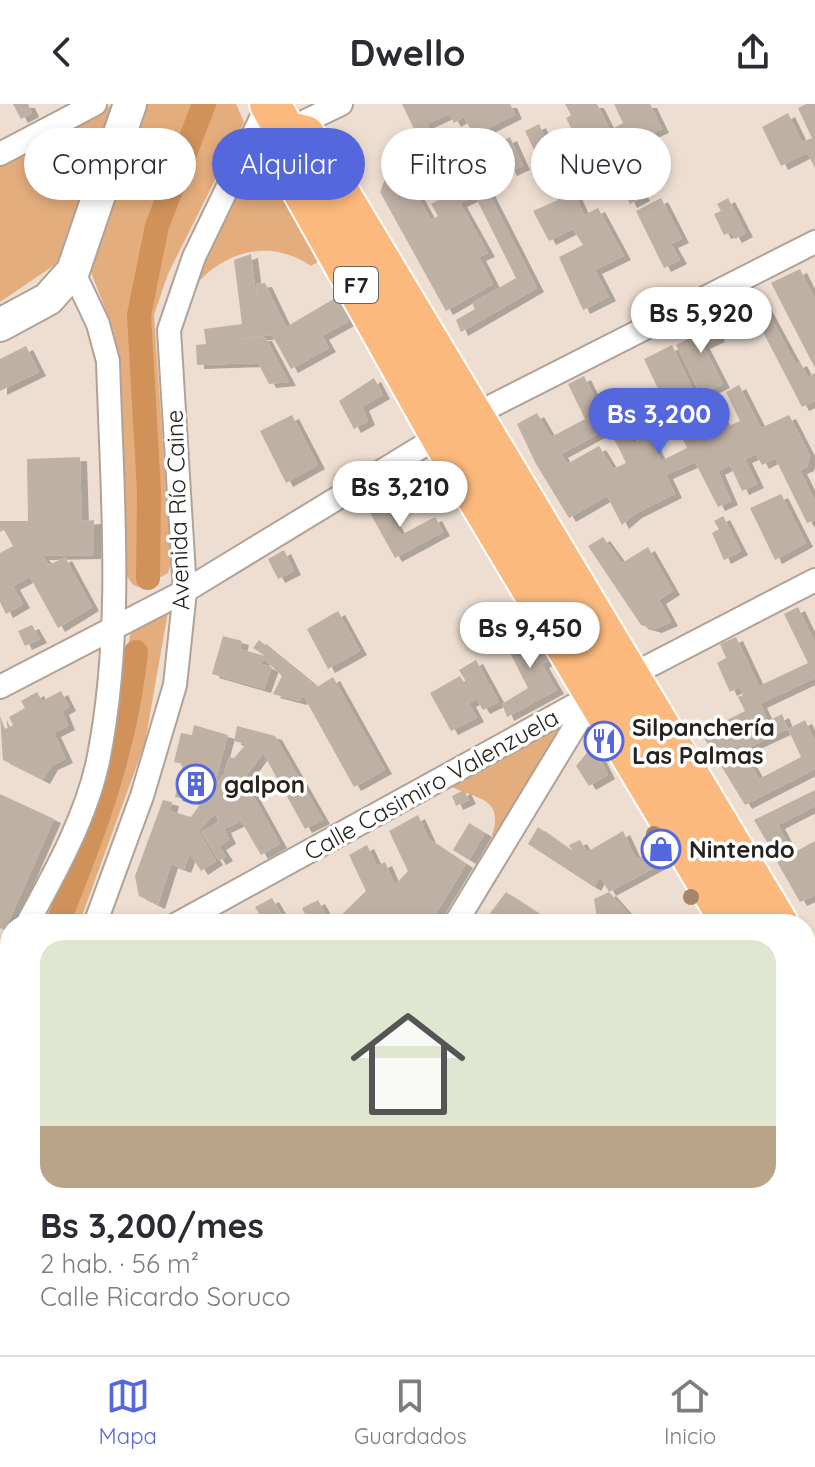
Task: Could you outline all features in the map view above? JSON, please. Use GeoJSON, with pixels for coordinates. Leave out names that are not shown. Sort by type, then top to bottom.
{"type":"FeatureCollection","features":[{"type":"Feature","properties":{"kind":"highway","name":"F7"},"geometry":{"type":"LineString","coordinates":[[274,113],[280,150],[457,426],[612,685],[771,914]]}},
{"type":"Feature","properties":{"kind":"highway","name":"F7"},"geometry":{"type":"LineString","coordinates":[[612,685],[727,914]]}},
{"type":"Feature","properties":{"kind":"street"},"geometry":{"type":"LineString","coordinates":[[0,154],[95,104]]}},
{"type":"Feature","properties":{"kind":"street"},"geometry":{"type":"LineString","coordinates":[[0,325],[48,299],[73,271],[130,104]]}},
{"type":"Feature","properties":{"kind":"street"},"geometry":{"type":"LineString","coordinates":[[274,113],[341,104]]}},
{"type":"Feature","properties":{"kind":"street","name":"Avenida Río Caine"},"geometry":{"type":"LineString","coordinates":[[99,914],[142,796],[175,685],[185,591],[169,330],[194,257],[274,113]]}},
{"type":"Feature","properties":{"kind":"street"},"geometry":{"type":"LineString","coordinates":[[0,687],[185,591],[457,426],[815,242]]}},
{"type":"Feature","properties":{"kind":"street"},"geometry":{"type":"LineString","coordinates":[[33,914],[54,875],[99,759],[115,626],[108,361],[98,324],[73,271]]}},
{"type":"Feature","properties":{"kind":"street","name":"Calle Casimiro Valenzuela"},"geometry":{"type":"LineString","coordinates":[[195,914],[612,685],[815,580]]}},
{"type":"Feature","properties":{"kind":"street"},"geometry":{"type":"LineString","coordinates":[[462,914],[612,685]]}},
{"type":"Feature","properties":{"kind":"shaded area"},"geometry":{"type":"Polygon","coordinates":[[[114,104],[107,128],[67,128],[114,104]]]}},
{"type":"Feature","properties":{"kind":"shaded area"},"geometry":{"type":"Polygon","coordinates":[[[148,104],[236,104],[244,122],[241,128],[212,128],[212,186],[168,274],[154,315],[171,563],[168,573],[141,588],[133,585],[124,572],[118,353],[113,329],[89,267],[110,200],[196,200],[196,128],[133,128],[136,117],[148,104]]]}},
{"type":"Feature","properties":{"kind":"shaded area"},"geometry":{"type":"Polygon","coordinates":[[[24,150],[24,200],[85,200],[74,235],[59,262],[0,302],[0,162],[24,150]]]}},
{"type":"Feature","properties":{"kind":"shaded area"},"geometry":{"type":"Polygon","coordinates":[[[236,200],[287,200],[321,260],[311,266],[278,252],[245,253],[215,268],[189,293],[236,200]]]}},
{"type":"Feature","properties":{"kind":"shaded area"},"geometry":{"type":"Polygon","coordinates":[[[168,612],[145,743],[83,914],[51,914],[93,828],[112,765],[130,635],[138,625],[168,612]]]}},
{"type":"Feature","properties":{"kind":"shaded area"},"geometry":{"type":"Polygon","coordinates":[[[557,729],[560,731],[495,838],[492,835],[495,823],[491,806],[452,787],[557,729]]]}},
{"type":"Feature","properties":{"kind":"building"},"geometry":{"type":"Polygon","coordinates":[[[13,104],[28,104],[32,113],[21,119],[13,104]]]}},
{"type":"Feature","properties":{"kind":"building"},"geometry":{"type":"Polygon","coordinates":[[[402,104],[510,104],[515,115],[489,128],[470,128],[464,117],[454,123],[449,114],[427,124],[429,128],[414,128],[402,104]]]}},
{"type":"Feature","properties":{"kind":"building"},"geometry":{"type":"Polygon","coordinates":[[[565,104],[597,104],[609,128],[571,128],[566,118],[571,115],[565,104]]]}},
{"type":"Feature","properties":{"kind":"building"},"geometry":{"type":"Polygon","coordinates":[[[614,104],[650,104],[662,128],[614,128],[623,123],[614,104]]]}},
{"type":"Feature","properties":{"kind":"building"},"geometry":{"type":"Polygon","coordinates":[[[815,104],[815,168],[807,153],[781,166],[762,127],[788,113],[802,142],[812,138],[798,108],[815,104]]]}},
{"type":"Feature","properties":{"kind":"building"},"geometry":{"type":"Polygon","coordinates":[[[531,128],[531,144],[525,131],[531,128]]]}},
{"type":"Feature","properties":{"kind":"building"},"geometry":{"type":"Polygon","coordinates":[[[515,148],[523,166],[515,170],[515,148]]]}},
{"type":"Feature","properties":{"kind":"building"},"geometry":{"type":"Polygon","coordinates":[[[728,198],[746,233],[735,239],[731,232],[724,235],[714,214],[721,211],[717,204],[728,198]]]}},
{"type":"Feature","properties":{"kind":"building"},"geometry":{"type":"Polygon","coordinates":[[[384,200],[420,200],[431,220],[438,216],[431,204],[439,200],[466,200],[460,203],[488,253],[479,257],[493,284],[446,311],[384,200]]]}},
{"type":"Feature","properties":{"kind":"building"},"geometry":{"type":"Polygon","coordinates":[[[477,200],[492,200],[537,288],[461,332],[456,320],[475,309],[472,303],[516,278],[477,200]]]}},
{"type":"Feature","properties":{"kind":"building"},"geometry":{"type":"Polygon","coordinates":[[[558,200],[577,200],[584,215],[598,208],[624,256],[595,270],[609,297],[583,310],[559,257],[583,245],[573,229],[549,241],[533,211],[558,200]]]}},
{"type":"Feature","properties":{"kind":"building"},"geometry":{"type":"Polygon","coordinates":[[[662,200],[682,239],[671,244],[680,260],[664,268],[636,211],[662,200]]]}},
{"type":"Feature","properties":{"kind":"building"},"geometry":{"type":"Polygon","coordinates":[[[251,254],[257,302],[256,284],[265,283],[286,327],[337,297],[349,321],[322,336],[329,348],[291,369],[272,335],[221,341],[265,337],[289,382],[269,384],[258,363],[197,365],[196,345],[206,344],[204,329],[242,324],[234,260],[251,254]]]}},
{"type":"Feature","properties":{"kind":"building"},"geometry":{"type":"Polygon","coordinates":[[[800,269],[815,299],[815,368],[771,283],[800,269]]]}},
{"type":"Feature","properties":{"kind":"building"},"geometry":{"type":"Polygon","coordinates":[[[763,303],[796,364],[800,362],[808,377],[815,373],[815,401],[802,407],[751,309],[763,303]]]}},
{"type":"Feature","properties":{"kind":"building"},"geometry":{"type":"Polygon","coordinates":[[[705,311],[718,338],[703,345],[723,384],[701,395],[676,345],[698,334],[691,318],[705,311]]]}},
{"type":"Feature","properties":{"kind":"building"},"geometry":{"type":"Polygon","coordinates":[[[672,345],[693,390],[665,404],[644,359],[672,345]]]}},
{"type":"Feature","properties":{"kind":"building"},"geometry":{"type":"Polygon","coordinates":[[[26,346],[39,372],[0,391],[0,359],[26,346]]]}},
{"type":"Feature","properties":{"kind":"building"},"geometry":{"type":"Polygon","coordinates":[[[584,376],[604,417],[617,411],[633,443],[649,435],[661,461],[687,448],[670,411],[684,405],[701,441],[715,435],[699,404],[711,398],[726,427],[740,421],[726,392],[739,385],[761,428],[789,415],[810,456],[807,467],[800,470],[815,501],[815,520],[807,523],[775,458],[762,465],[756,454],[745,459],[757,484],[742,491],[730,465],[718,471],[731,501],[718,507],[695,462],[666,475],[675,494],[635,514],[622,525],[607,496],[569,518],[536,464],[517,424],[537,413],[551,437],[585,419],[568,384],[584,376]],[[609,428],[561,454],[567,464],[599,446],[613,469],[626,463],[609,428]]]}},
{"type":"Feature","properties":{"kind":"building"},"geometry":{"type":"Polygon","coordinates":[[[374,378],[383,395],[362,407],[368,421],[354,429],[339,401],[374,378]]]}},
{"type":"Feature","properties":{"kind":"building"},"geometry":{"type":"Polygon","coordinates":[[[292,415],[318,465],[286,483],[260,431],[292,415]]]}},
{"type":"Feature","properties":{"kind":"building"},"geometry":{"type":"Polygon","coordinates":[[[80,457],[82,521],[94,520],[94,555],[42,556],[49,565],[65,557],[92,607],[58,628],[30,577],[13,586],[23,604],[6,614],[0,602],[0,553],[13,546],[4,530],[0,532],[0,521],[28,521],[27,459],[80,457]]]}},
{"type":"Feature","properties":{"kind":"building"},"geometry":{"type":"Polygon","coordinates":[[[423,466],[430,478],[444,471],[458,498],[446,505],[433,481],[406,496],[398,480],[423,466]]]}},
{"type":"Feature","properties":{"kind":"building"},"geometry":{"type":"Polygon","coordinates":[[[378,494],[401,535],[435,517],[443,532],[395,558],[364,502],[378,494]]]}},
{"type":"Feature","properties":{"kind":"building"},"geometry":{"type":"Polygon","coordinates":[[[781,494],[806,543],[775,560],[750,508],[781,494]]]}},
{"type":"Feature","properties":{"kind":"building"},"geometry":{"type":"Polygon","coordinates":[[[723,516],[741,551],[724,560],[712,533],[719,529],[714,521],[723,516]]]}},
{"type":"Feature","properties":{"kind":"building"},"geometry":{"type":"Polygon","coordinates":[[[603,537],[622,563],[648,547],[673,591],[659,600],[671,622],[655,629],[641,625],[588,546],[603,537]]]}},
{"type":"Feature","properties":{"kind":"building"},"geometry":{"type":"Polygon","coordinates":[[[284,550],[294,571],[278,579],[268,559],[284,550]]]}},
{"type":"Feature","properties":{"kind":"building"},"geometry":{"type":"Polygon","coordinates":[[[798,607],[815,643],[815,678],[760,704],[768,721],[782,714],[788,729],[805,720],[815,741],[815,769],[745,805],[701,733],[745,711],[738,697],[743,695],[740,687],[730,692],[717,663],[726,658],[720,644],[736,637],[759,686],[808,663],[784,614],[798,607]],[[788,729],[743,750],[759,779],[801,757],[788,729]]]}},
{"type":"Feature","properties":{"kind":"building"},"geometry":{"type":"Polygon","coordinates":[[[338,611],[360,651],[328,669],[307,629],[338,611]]]}},
{"type":"Feature","properties":{"kind":"building"},"geometry":{"type":"Polygon","coordinates":[[[32,625],[40,639],[25,646],[18,631],[32,625]]]}},
{"type":"Feature","properties":{"kind":"building"},"geometry":{"type":"Polygon","coordinates":[[[534,626],[552,659],[542,664],[557,690],[507,717],[502,704],[528,688],[505,643],[534,626]]]}},
{"type":"Feature","properties":{"kind":"building"},"geometry":{"type":"Polygon","coordinates":[[[223,636],[242,641],[240,649],[265,656],[253,648],[259,640],[317,687],[333,677],[385,770],[354,787],[303,695],[300,701],[273,694],[282,676],[264,659],[261,664],[272,667],[264,689],[212,674],[223,636]]]}},
{"type":"Feature","properties":{"kind":"building"},"geometry":{"type":"Polygon","coordinates":[[[476,660],[499,702],[483,710],[459,670],[476,660]]]}},
{"type":"Feature","properties":{"kind":"building"},"geometry":{"type":"Polygon","coordinates":[[[460,676],[475,700],[469,703],[477,718],[451,731],[430,693],[460,676]]]}},
{"type":"Feature","properties":{"kind":"building"},"geometry":{"type":"Polygon","coordinates":[[[61,691],[69,707],[62,711],[68,726],[54,733],[66,759],[51,766],[43,780],[3,760],[0,716],[5,729],[13,725],[9,717],[25,708],[21,701],[37,692],[42,701],[61,691]]]}},
{"type":"Feature","properties":{"kind":"building"},"geometry":{"type":"Polygon","coordinates":[[[194,725],[228,735],[214,787],[224,774],[229,757],[234,758],[246,744],[234,741],[237,726],[275,736],[323,820],[305,829],[263,753],[244,779],[280,844],[261,855],[241,821],[224,829],[229,840],[219,846],[226,857],[219,861],[201,832],[219,822],[215,814],[198,831],[216,861],[201,871],[190,854],[184,869],[171,864],[158,905],[139,896],[135,876],[163,800],[172,802],[170,811],[191,817],[201,803],[175,797],[183,764],[174,762],[181,733],[192,735],[194,725]]]}},
{"type":"Feature","properties":{"kind":"building"},"geometry":{"type":"Polygon","coordinates":[[[593,745],[608,775],[589,786],[576,766],[593,745]]]}},
{"type":"Feature","properties":{"kind":"building"},"geometry":{"type":"Polygon","coordinates":[[[464,790],[469,800],[456,806],[452,796],[464,790]]]}},
{"type":"Feature","properties":{"kind":"building"},"geometry":{"type":"Polygon","coordinates":[[[815,790],[815,806],[778,825],[789,846],[774,854],[754,820],[815,790]]]}},
{"type":"Feature","properties":{"kind":"building"},"geometry":{"type":"Polygon","coordinates":[[[0,794],[54,819],[12,914],[0,914],[0,794]]]}},
{"type":"Feature","properties":{"kind":"building"},"geometry":{"type":"Polygon","coordinates":[[[418,815],[429,839],[466,864],[436,914],[342,914],[366,891],[349,855],[367,845],[377,866],[385,862],[395,885],[408,871],[389,831],[418,815]]]}},
{"type":"Feature","properties":{"kind":"building"},"geometry":{"type":"Polygon","coordinates":[[[469,823],[485,833],[469,860],[453,850],[469,823]]]}},
{"type":"Feature","properties":{"kind":"building"},"geometry":{"type":"Polygon","coordinates":[[[538,827],[573,852],[569,845],[580,840],[587,852],[623,831],[636,859],[654,850],[661,864],[609,892],[600,876],[594,887],[528,844],[538,827]]]}},
{"type":"Feature","properties":{"kind":"building"},"geometry":{"type":"Polygon","coordinates":[[[815,841],[815,895],[800,902],[777,862],[815,841]]]}},
{"type":"Feature","properties":{"kind":"building"},"geometry":{"type":"Polygon","coordinates":[[[506,892],[538,913],[537,914],[490,914],[506,892]]]}},
{"type":"Feature","properties":{"kind":"building"},"geometry":{"type":"Polygon","coordinates":[[[609,892],[628,914],[596,914],[594,899],[609,892]]]}},
{"type":"Feature","properties":{"kind":"building"},"geometry":{"type":"Polygon","coordinates":[[[272,898],[281,914],[259,914],[255,907],[272,898]]]}},
{"type":"Feature","properties":{"kind":"building"},"geometry":{"type":"Polygon","coordinates":[[[318,900],[326,914],[305,914],[302,908],[318,900]]]}},
{"type":"Feature","properties":{"kind":"waterway"},"geometry":{"type":"LineString","coordinates":[[148,578],[149,491],[139,315],[157,226],[204,104]]}},
{"type":"Feature","properties":{"kind":"waterway"},"geometry":{"type":"LineString","coordinates":[[61,914],[107,791],[125,722],[136,652]]}},
{"type":"Feature","properties":{"kind":"place","name":"Silpanchería Las Palmas"},"geometry":{"type":"Point","coordinates":[604,741]}},
{"type":"Feature","properties":{"kind":"place","name":"galpon"},"geometry":{"type":"Point","coordinates":[196,784]}},
{"type":"Feature","properties":{"kind":"place","name":"Nintendo"},"geometry":{"type":"Point","coordinates":[661,849]}}]}
